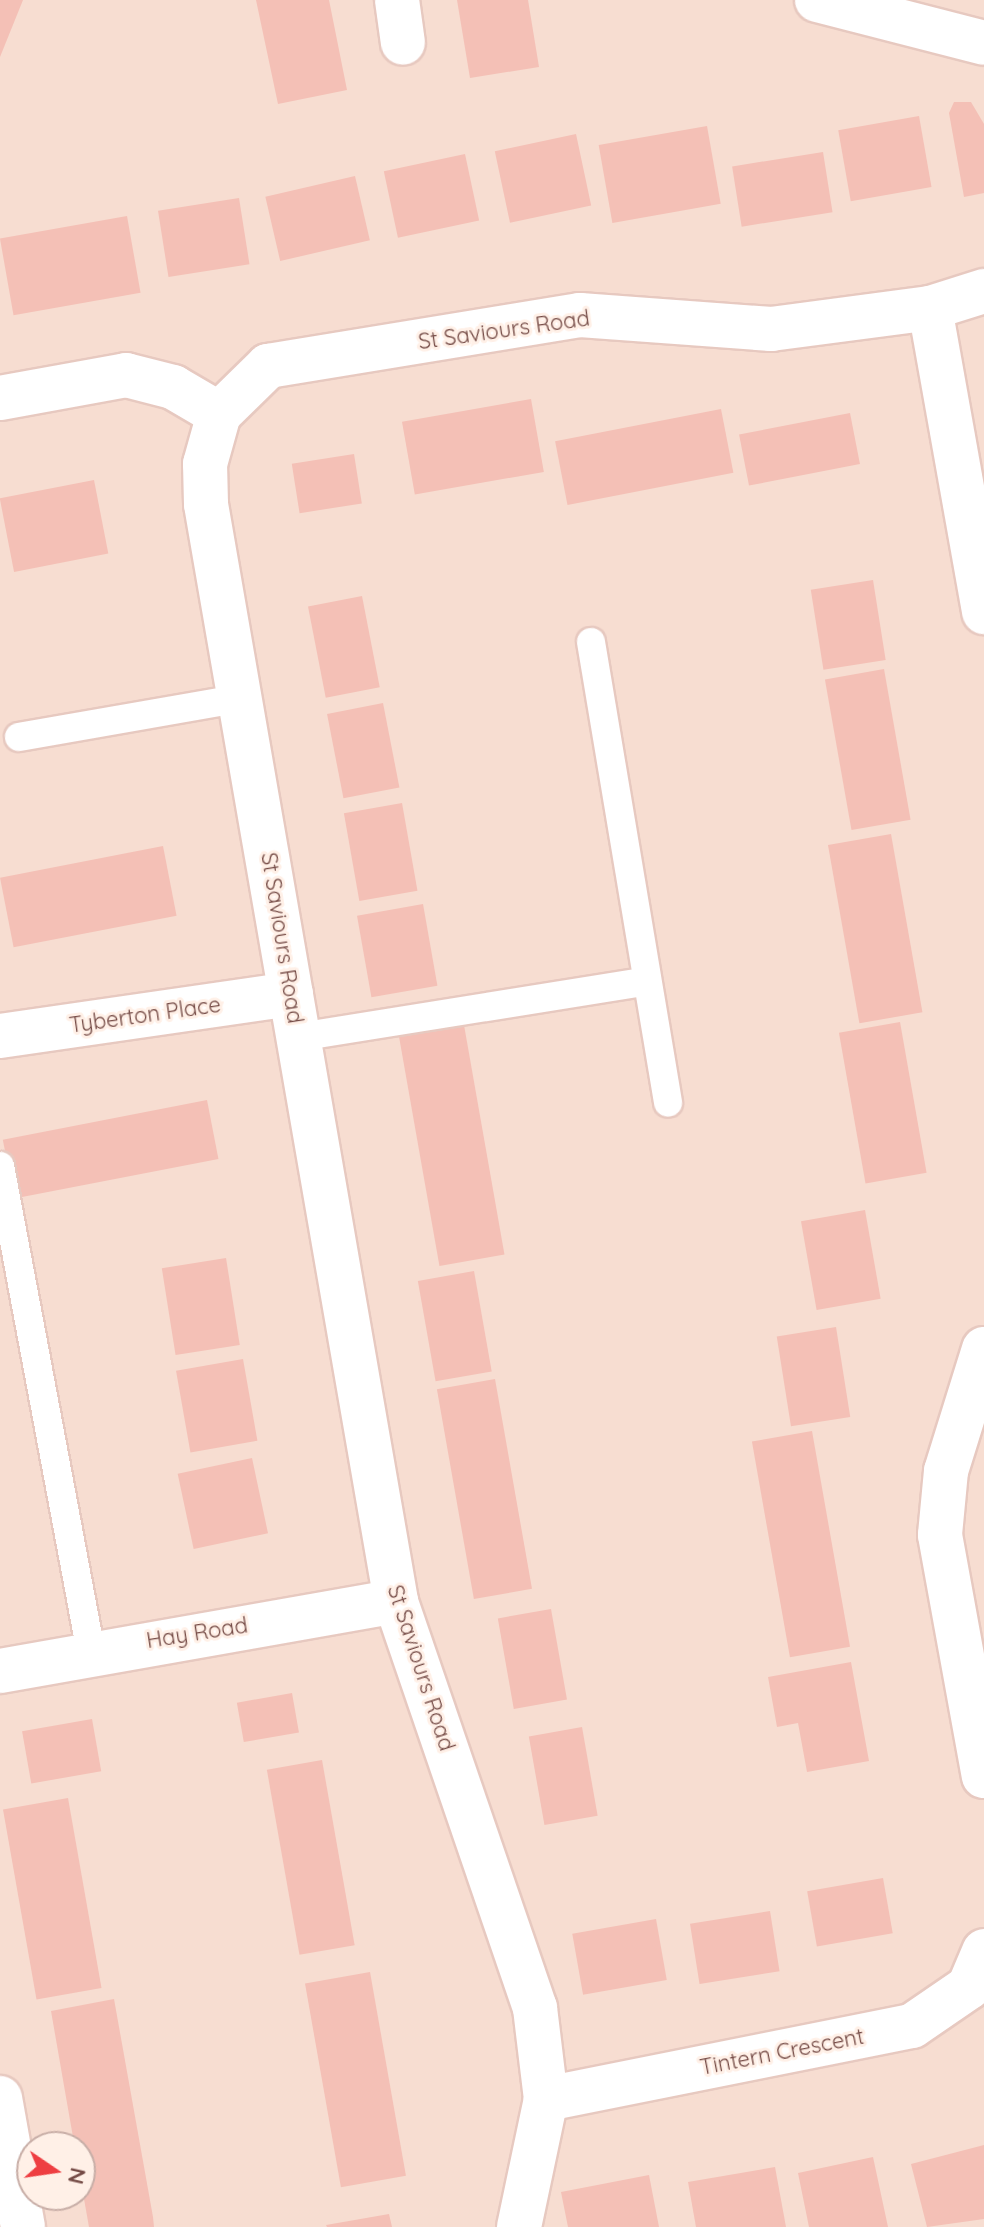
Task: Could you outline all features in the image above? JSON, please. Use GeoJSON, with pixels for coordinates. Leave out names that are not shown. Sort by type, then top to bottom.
{"type":"FeatureCollection","features":[{"type":"Feature","properties":{"kind":"street"},"geometry":{"type":"LineString","coordinates":[[397,0],[403,43]]}},
{"type":"Feature","properties":{"kind":"street"},"geometry":{"type":"LineString","coordinates":[[817,0],[984,43]]}},
{"type":"Feature","properties":{"kind":"street","name":"St Saviours Road"},"geometry":{"type":"LineString","coordinates":[[519,2227],[546,2099],[535,2008],[396,1601],[243,698],[206,504],[205,464],[219,414],[268,366],[580,315],[771,329],[930,308],[984,291]]}},
{"type":"Feature","properties":{"kind":"street"},"geometry":{"type":"LineString","coordinates":[[930,308],[984,612]]}},
{"type":"Feature","properties":{"kind":"street"},"geometry":{"type":"LineString","coordinates":[[0,398],[126,375],[173,387],[219,414]]}},
{"type":"Feature","properties":{"kind":"street","name":"Tyberton Place"},"geometry":{"type":"LineString","coordinates":[[0,1036],[291,994]]}},
{"type":"Feature","properties":{"kind":"street"},"geometry":{"type":"LineString","coordinates":[[984,1349],[946,1471],[940,1535],[984,1776]]}},
{"type":"Feature","properties":{"kind":"street","name":"Hay Road"},"geometry":{"type":"LineString","coordinates":[[0,1671],[91,1650],[396,1601]]}},
{"type":"Feature","properties":{"kind":"street","name":"Tintern Crescent"},"geometry":{"type":"LineString","coordinates":[[546,2099],[912,2026],[979,1979]]}},
{"type":"Feature","properties":{"kind":"street"},"geometry":{"type":"LineString","coordinates":[[0,2098],[23,2227]]}},
{"type":"Feature","properties":{"kind":"lane"},"geometry":{"type":"LineString","coordinates":[[591,642],[668,1103]]}},
{"type":"Feature","properties":{"kind":"lane"},"geometry":{"type":"LineString","coordinates":[[19,737],[243,698]]}},
{"type":"Feature","properties":{"kind":"lane"},"geometry":{"type":"LineString","coordinates":[[299,1037],[647,981]]}},
{"type":"Feature","properties":{"kind":"lane"},"geometry":{"type":"LineString","coordinates":[[0,1166],[91,1650]]}},
{"type":"Feature","properties":{"kind":"shaded area"},"geometry":{"type":"Polygon","coordinates":[[[0,0],[984,0],[984,2227],[0,2227],[0,0]]]}},
{"type":"Feature","properties":{"kind":"building"},"geometry":{"type":"Polygon","coordinates":[[[0,0],[23,0],[0,57],[0,0]]]}},
{"type":"Feature","properties":{"kind":"building"},"geometry":{"type":"Polygon","coordinates":[[[256,0],[329,0],[347,90],[278,104],[256,0]]]}},
{"type":"Feature","properties":{"kind":"building"},"geometry":{"type":"Polygon","coordinates":[[[457,0],[528,0],[539,67],[470,78],[457,0]]]}},
{"type":"Feature","properties":{"kind":"building"},"geometry":{"type":"Polygon","coordinates":[[[954,102],[971,102],[984,124],[984,193],[964,197],[949,113],[954,102]]]}},
{"type":"Feature","properties":{"kind":"building"},"geometry":{"type":"Polygon","coordinates":[[[919,116],[932,187],[851,201],[838,130],[919,116]]]}},
{"type":"Feature","properties":{"kind":"building"},"geometry":{"type":"Polygon","coordinates":[[[707,126],[721,204],[612,223],[599,145],[707,126]]]}},
{"type":"Feature","properties":{"kind":"building"},"geometry":{"type":"Polygon","coordinates":[[[576,134],[591,205],[510,223],[495,151],[576,134]]]}},
{"type":"Feature","properties":{"kind":"building"},"geometry":{"type":"Polygon","coordinates":[[[823,152],[833,212],[742,227],[732,166],[823,152]]]}},
{"type":"Feature","properties":{"kind":"building"},"geometry":{"type":"Polygon","coordinates":[[[465,154],[479,221],[398,238],[384,171],[465,154]]]}},
{"type":"Feature","properties":{"kind":"building"},"geometry":{"type":"Polygon","coordinates":[[[355,176],[370,240],[280,261],[265,197],[355,176]]]}},
{"type":"Feature","properties":{"kind":"building"},"geometry":{"type":"Polygon","coordinates":[[[239,198],[249,264],[168,277],[158,211],[239,198]]]}},
{"type":"Feature","properties":{"kind":"building"},"geometry":{"type":"Polygon","coordinates":[[[127,216],[141,293],[14,315],[0,238],[127,216]]]}},
{"type":"Feature","properties":{"kind":"building"},"geometry":{"type":"Polygon","coordinates":[[[531,399],[544,472],[415,495],[402,422],[531,399]]]}},
{"type":"Feature","properties":{"kind":"building"},"geometry":{"type":"Polygon","coordinates":[[[721,409],[733,473],[568,505],[555,441],[721,409]]]}},
{"type":"Feature","properties":{"kind":"building"},"geometry":{"type":"Polygon","coordinates":[[[850,413],[860,464],[749,486],[739,435],[850,413]]]}},
{"type":"Feature","properties":{"kind":"building"},"geometry":{"type":"Polygon","coordinates":[[[354,454],[362,503],[300,513],[292,464],[354,454]]]}},
{"type":"Feature","properties":{"kind":"building"},"geometry":{"type":"Polygon","coordinates":[[[94,480],[108,554],[14,572],[0,498],[94,480]]]}},
{"type":"Feature","properties":{"kind":"building"},"geometry":{"type":"Polygon","coordinates":[[[873,580],[886,660],[823,670],[811,590],[873,580]]]}},
{"type":"Feature","properties":{"kind":"building"},"geometry":{"type":"Polygon","coordinates":[[[362,596],[380,687],[326,698],[308,606],[362,596]]]}},
{"type":"Feature","properties":{"kind":"building"},"geometry":{"type":"Polygon","coordinates":[[[884,669],[911,820],[851,830],[825,679],[884,669]]]}},
{"type":"Feature","properties":{"kind":"building"},"geometry":{"type":"Polygon","coordinates":[[[383,703],[399,787],[343,798],[327,714],[383,703]]]}},
{"type":"Feature","properties":{"kind":"building"},"geometry":{"type":"Polygon","coordinates":[[[402,803],[417,891],[359,901],[344,813],[402,803]]]}},
{"type":"Feature","properties":{"kind":"building"},"geometry":{"type":"Polygon","coordinates":[[[891,834],[922,1012],[859,1023],[828,845],[891,834]]]}},
{"type":"Feature","properties":{"kind":"building"},"geometry":{"type":"Polygon","coordinates":[[[163,846],[177,916],[14,947],[0,878],[163,846]]]}},
{"type":"Feature","properties":{"kind":"building"},"geometry":{"type":"Polygon","coordinates":[[[423,904],[437,986],[371,997],[357,916],[423,904]]]}},
{"type":"Feature","properties":{"kind":"building"},"geometry":{"type":"Polygon","coordinates":[[[900,1022],[927,1173],[866,1183],[839,1033],[900,1022]]]}},
{"type":"Feature","properties":{"kind":"building"},"geometry":{"type":"Polygon","coordinates":[[[464,1025],[504,1254],[439,1266],[399,1036],[464,1025]]]}},
{"type":"Feature","properties":{"kind":"building"},"geometry":{"type":"Polygon","coordinates":[[[207,1100],[218,1159],[14,1199],[3,1140],[207,1100]]]}},
{"type":"Feature","properties":{"kind":"building"},"geometry":{"type":"Polygon","coordinates":[[[865,1210],[881,1299],[817,1310],[801,1221],[865,1210]]]}},
{"type":"Feature","properties":{"kind":"building"},"geometry":{"type":"Polygon","coordinates":[[[226,1258],[240,1345],[176,1355],[162,1268],[226,1258]]]}},
{"type":"Feature","properties":{"kind":"building"},"geometry":{"type":"Polygon","coordinates":[[[474,1271],[492,1371],[436,1381],[418,1281],[474,1271]]]}},
{"type":"Feature","properties":{"kind":"building"},"geometry":{"type":"Polygon","coordinates":[[[836,1327],[850,1417],[791,1426],[777,1336],[836,1327]]]}},
{"type":"Feature","properties":{"kind":"building"},"geometry":{"type":"Polygon","coordinates":[[[243,1359],[257,1441],[190,1453],[176,1371],[243,1359]]]}},
{"type":"Feature","properties":{"kind":"building"},"geometry":{"type":"Polygon","coordinates":[[[495,1379],[532,1589],[474,1599],[437,1389],[495,1379]]]}},
{"type":"Feature","properties":{"kind":"building"},"geometry":{"type":"Polygon","coordinates":[[[812,1431],[850,1647],[790,1657],[752,1442],[812,1431]]]}},
{"type":"Feature","properties":{"kind":"building"},"geometry":{"type":"Polygon","coordinates":[[[252,1458],[268,1533],[194,1549],[178,1474],[252,1458]]]}},
{"type":"Feature","properties":{"kind":"building"},"geometry":{"type":"Polygon","coordinates":[[[551,1609],[567,1700],[514,1709],[498,1618],[551,1609]]]}},
{"type":"Feature","properties":{"kind":"building"},"geometry":{"type":"Polygon","coordinates":[[[851,1662],[869,1761],[807,1772],[798,1723],[777,1727],[768,1677],[851,1662]]]}},
{"type":"Feature","properties":{"kind":"building"},"geometry":{"type":"Polygon","coordinates":[[[292,1693],[299,1732],[244,1742],[237,1703],[292,1693]]]}},
{"type":"Feature","properties":{"kind":"building"},"geometry":{"type":"Polygon","coordinates":[[[92,1719],[101,1771],[31,1784],[22,1731],[92,1719]]]}},
{"type":"Feature","properties":{"kind":"building"},"geometry":{"type":"Polygon","coordinates":[[[582,1727],[598,1816],[544,1825],[529,1736],[582,1727]]]}},
{"type":"Feature","properties":{"kind":"building"},"geometry":{"type":"Polygon","coordinates":[[[322,1760],[355,1945],[299,1955],[267,1770],[322,1760]]]}},
{"type":"Feature","properties":{"kind":"building"},"geometry":{"type":"Polygon","coordinates":[[[68,1798],[102,1988],[37,2000],[3,1809],[68,1798]]]}},
{"type":"Feature","properties":{"kind":"building"},"geometry":{"type":"Polygon","coordinates":[[[883,1878],[893,1933],[817,1947],[807,1891],[883,1878]]]}},
{"type":"Feature","properties":{"kind":"building"},"geometry":{"type":"Polygon","coordinates":[[[770,1911],[780,1971],[700,1984],[690,1924],[770,1911]]]}},
{"type":"Feature","properties":{"kind":"building"},"geometry":{"type":"Polygon","coordinates":[[[656,1919],[667,1980],[583,1995],[572,1934],[656,1919]]]}},
{"type":"Feature","properties":{"kind":"building"},"geometry":{"type":"Polygon","coordinates":[[[370,1972],[406,2176],[341,2187],[305,1983],[370,1972]]]}},
{"type":"Feature","properties":{"kind":"building"},"geometry":{"type":"Polygon","coordinates":[[[114,1999],[154,2227],[89,2227],[86,2211],[96,2211],[96,2131],[72,2131],[51,2011],[114,1999]]]}},
{"type":"Feature","properties":{"kind":"building"},"geometry":{"type":"Polygon","coordinates":[[[984,2145],[984,2219],[927,2227],[911,2164],[984,2145]]]}},
{"type":"Feature","properties":{"kind":"building"},"geometry":{"type":"Polygon","coordinates":[[[873,2157],[888,2227],[809,2227],[798,2173],[873,2157]]]}},
{"type":"Feature","properties":{"kind":"building"},"geometry":{"type":"Polygon","coordinates":[[[775,2167],[786,2227],[696,2227],[688,2182],[775,2167]]]}},
{"type":"Feature","properties":{"kind":"building"},"geometry":{"type":"Polygon","coordinates":[[[649,2175],[659,2227],[568,2227],[561,2192],[649,2175]]]}},
{"type":"Feature","properties":{"kind":"building"},"geometry":{"type":"Polygon","coordinates":[[[389,2214],[392,2227],[326,2225],[389,2214]]]}}]}
